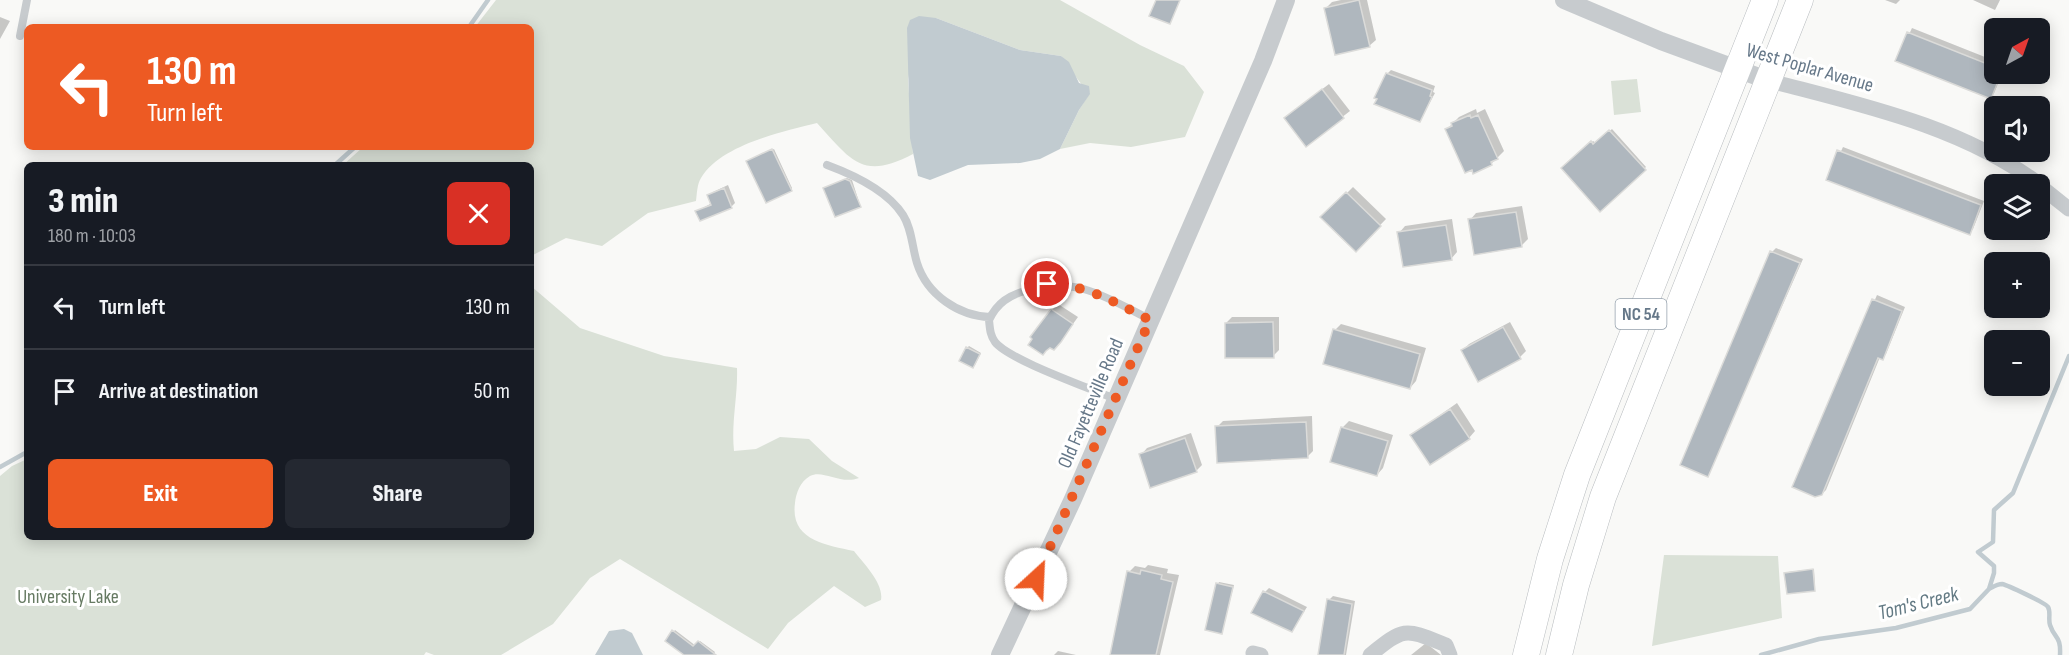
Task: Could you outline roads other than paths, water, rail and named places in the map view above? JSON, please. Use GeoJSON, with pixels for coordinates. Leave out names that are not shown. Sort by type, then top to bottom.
{"type":"FeatureCollection","features":[{"type":"Feature","properties":{"kind":"highway","name":"NC 54"},"geometry":{"type":"LineString","coordinates":[[1526,655],[1550,559],[1577,475],[1765,0]]}},
{"type":"Feature","properties":{"kind":"highway","name":"NC 54"},"geometry":{"type":"LineString","coordinates":[[1559,655],[1576,585],[1603,497],[1800,0]]}},
{"type":"Feature","properties":{"kind":"street","name":"Old Fayetteville Road"},"geometry":{"type":"LineString","coordinates":[[1000,655],[1116,399],[1263,61],[1286,0]]}},
{"type":"Feature","properties":{"kind":"street","name":"West Poplar Avenue"},"geometry":{"type":"LineString","coordinates":[[1564,0],[1737,70],[1865,105],[1948,133],[2000,159],[2022,174]]}},
{"type":"Feature","properties":{"kind":"street","name":"West Poplar Avenue"},"geometry":{"type":"LineString","coordinates":[[2050,194],[2069,209]]}},
{"type":"Feature","properties":{"kind":"street"},"geometry":{"type":"LineString","coordinates":[[1370,655],[1398,632],[1415,632],[1446,645],[1450,655]]}},
{"type":"Feature","properties":{"kind":"lane"},"geometry":{"type":"LineString","coordinates":[[20,36],[27,0]]}},
{"type":"Feature","properties":{"kind":"lane"},"geometry":{"type":"LineString","coordinates":[[827,165],[873,188],[896,207],[908,225],[918,265],[938,294],[963,312],[990,317]]}},
{"type":"Feature","properties":{"kind":"lane"},"geometry":{"type":"LineString","coordinates":[[1116,399],[1016,358],[997,345],[990,335],[990,317],[1002,301],[1019,292],[1047,284],[1068,284],[1095,292],[1150,320]]}},
{"type":"Feature","properties":{"kind":"waterway"},"geometry":{"type":"LineString","coordinates":[[471,24],[488,0]]}},
{"type":"Feature","properties":{"kind":"waterway"},"geometry":{"type":"LineString","coordinates":[[338,162],[352,150]]}},
{"type":"Feature","properties":{"kind":"waterway","name":"Tom's Creek"},"geometry":{"type":"LineString","coordinates":[[1761,655],[1819,639],[1896,628],[1970,609],[1989,589],[1994,573],[1994,566],[1978,552],[1993,542],[1994,510],[2013,493],[2069,356]]}},
{"type":"Feature","properties":{"kind":"waterway"},"geometry":{"type":"LineString","coordinates":[[0,467],[24,454]]}},
{"type":"Feature","properties":{"kind":"waterway"},"geometry":{"type":"LineString","coordinates":[[1989,589],[2002,584],[2046,605],[2050,625],[2059,641],[2060,655]]}},
{"type":"Feature","properties":{"kind":"park label","name":"University Lake"},"geometry":{"type":"Point","coordinates":[68,596]}}]}
